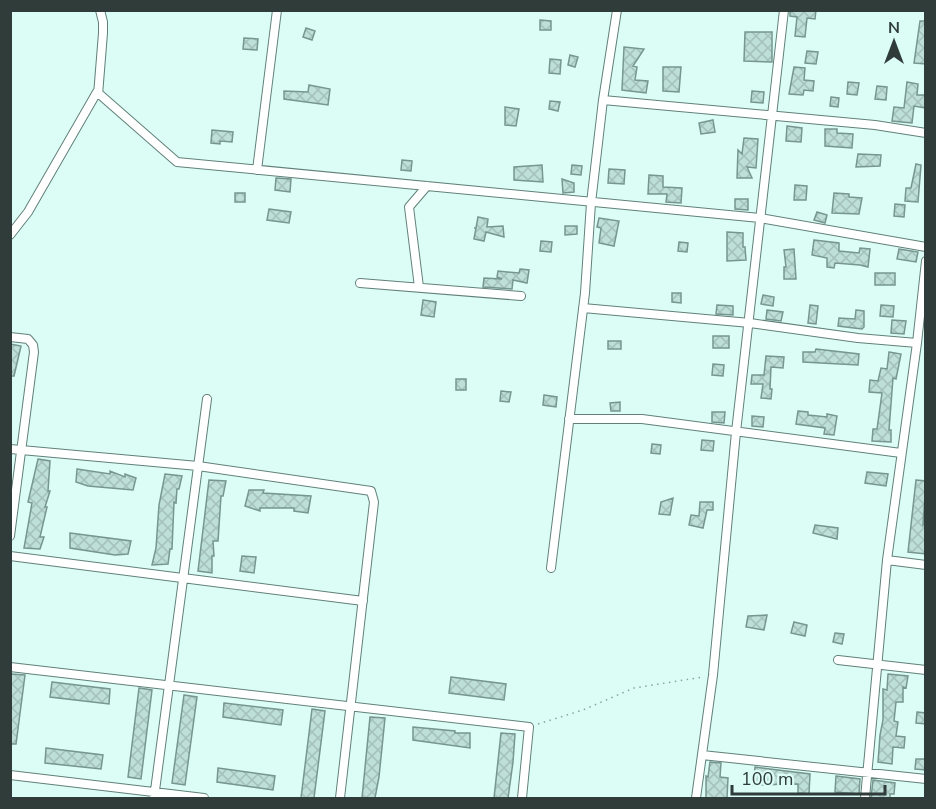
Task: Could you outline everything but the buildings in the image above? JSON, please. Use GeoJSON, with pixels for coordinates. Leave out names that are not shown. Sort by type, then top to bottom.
{"type":"FeatureCollection","features":[{"type":"Feature","properties":{"kind":"street"},"geometry":{"type":"LineString","coordinates":[[10,235],[28,212],[97,94],[103,33],[100,10]]}},
{"type":"Feature","properties":{"kind":"street"},"geometry":{"type":"LineString","coordinates":[[257,170],[277,10]]}},
{"type":"Feature","properties":{"kind":"street"},"geometry":{"type":"LineString","coordinates":[[551,568],[583,308],[591,203],[603,100],[617,10]]}},
{"type":"Feature","properties":{"kind":"street"},"geometry":{"type":"LineString","coordinates":[[696,798],[712,675],[736,432],[784,10]]}},
{"type":"Feature","properties":{"kind":"street"},"geometry":{"type":"LineString","coordinates":[[97,94],[177,162],[760,218],[926,247]]}},
{"type":"Feature","properties":{"kind":"street"},"geometry":{"type":"LineString","coordinates":[[603,100],[875,125],[926,132]]}},
{"type":"Feature","properties":{"kind":"street"},"geometry":{"type":"LineString","coordinates":[[419,287],[409,207],[427,186]]}},
{"type":"Feature","properties":{"kind":"street"},"geometry":{"type":"LineString","coordinates":[[865,798],[887,560],[926,261]]}},
{"type":"Feature","properties":{"kind":"street"},"geometry":{"type":"LineString","coordinates":[[360,283],[521,296]]}},
{"type":"Feature","properties":{"kind":"street"},"geometry":{"type":"LineString","coordinates":[[583,308],[750,323],[858,338],[917,343]]}},
{"type":"Feature","properties":{"kind":"street"},"geometry":{"type":"LineString","coordinates":[[10,337],[28,339],[33,345],[34,352],[10,536]]}},
{"type":"Feature","properties":{"kind":"street"},"geometry":{"type":"LineString","coordinates":[[154,796],[207,399]]}},
{"type":"Feature","properties":{"kind":"street"},"geometry":{"type":"LineString","coordinates":[[569,419],[642,419],[901,453]]}},
{"type":"Feature","properties":{"kind":"street"},"geometry":{"type":"LineString","coordinates":[[10,449],[198,466],[371,491],[374,502],[340,798]]}},
{"type":"Feature","properties":{"kind":"street"},"geometry":{"type":"LineString","coordinates":[[10,556],[363,601]]}},
{"type":"Feature","properties":{"kind":"street"},"geometry":{"type":"LineString","coordinates":[[887,560],[926,565]]}},
{"type":"Feature","properties":{"kind":"street"},"geometry":{"type":"LineString","coordinates":[[838,660],[926,670]]}},
{"type":"Feature","properties":{"kind":"street"},"geometry":{"type":"LineString","coordinates":[[10,667],[529,728],[522,798]]}},
{"type":"Feature","properties":{"kind":"street"},"geometry":{"type":"LineString","coordinates":[[702,755],[926,779]]}},
{"type":"Feature","properties":{"kind":"street"},"geometry":{"type":"LineString","coordinates":[[10,775],[154,796],[204,798]]}},
{"type":"Feature","properties":{"kind":"path"},"geometry":{"type":"LineString","coordinates":[[529,728],[646,685],[712,675]]}}]}
